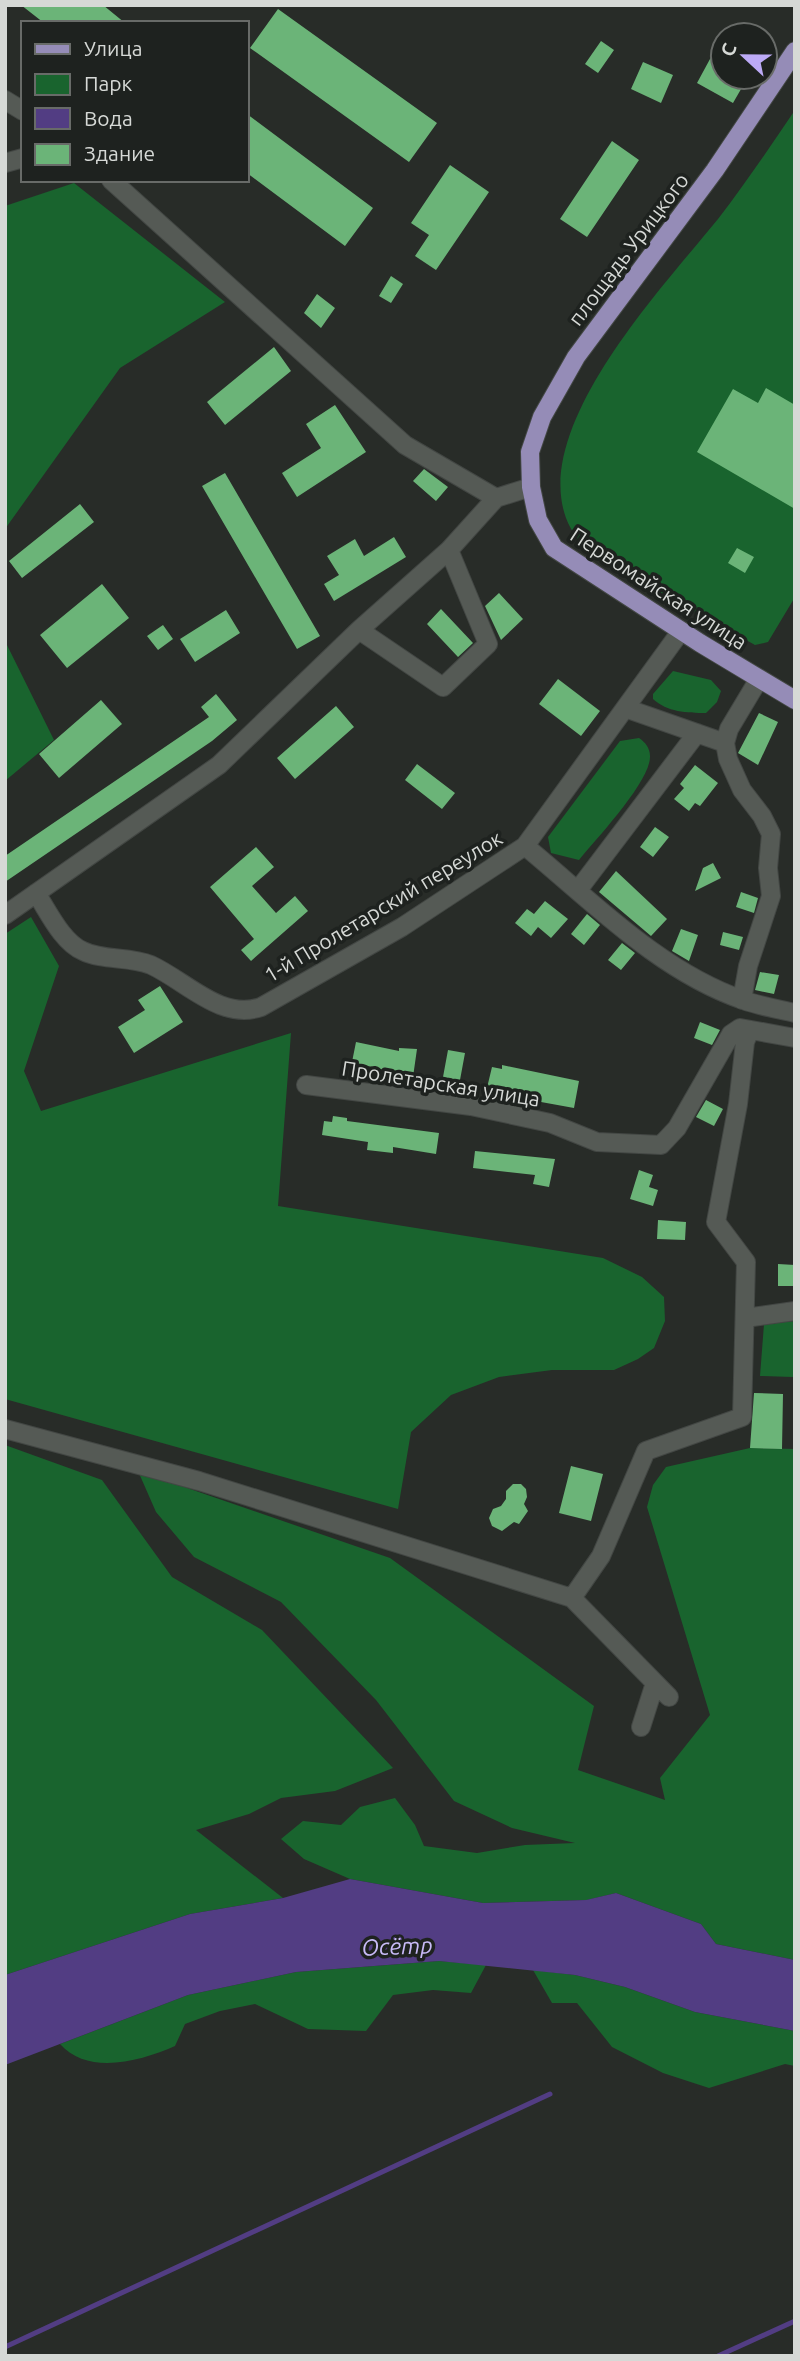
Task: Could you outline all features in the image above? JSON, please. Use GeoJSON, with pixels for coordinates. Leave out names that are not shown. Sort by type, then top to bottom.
{"type":"FeatureCollection","features":[{"type":"Feature","properties":{"kind":"main road","name":"площадь Урицкого"},"geometry":{"type":"LineString","coordinates":[[531,487],[530,452],[542,417],[576,357],[715,170],[795,51]]}},
{"type":"Feature","properties":{"kind":"main road","name":"Первомайская улица"},"geometry":{"type":"LineString","coordinates":[[531,487],[538,520],[554,548],[681,631],[795,700]]}},
{"type":"Feature","properties":{"kind":"street"},"geometry":{"type":"LineString","coordinates":[[5,100],[21,110]]}},
{"type":"Feature","properties":{"kind":"street"},"geometry":{"type":"LineString","coordinates":[[113,182],[405,445],[496,498]]}},
{"type":"Feature","properties":{"kind":"street"},"geometry":{"type":"LineString","coordinates":[[5,915],[219,765],[359,630],[449,550],[496,498],[531,487]]}},
{"type":"Feature","properties":{"kind":"street"},"geometry":{"type":"LineString","coordinates":[[359,630],[443,687],[488,644],[449,550]]}},
{"type":"Feature","properties":{"kind":"street","name":"1-й Пролетарский переулок"},"geometry":{"type":"LineString","coordinates":[[36,893],[69,942],[82,951],[124,957],[149,965],[227,1009],[246,1012],[261,1007],[401,927],[525,846],[681,631]]}},
{"type":"Feature","properties":{"kind":"street"},"geometry":{"type":"LineString","coordinates":[[742,1000],[748,966],[771,896],[768,868],[771,834],[762,816],[742,790],[728,759],[725,743],[729,729],[759,679]]}},
{"type":"Feature","properties":{"kind":"street"},"geometry":{"type":"LineString","coordinates":[[625,708],[725,743]]}},
{"type":"Feature","properties":{"kind":"street"},"geometry":{"type":"LineString","coordinates":[[578,890],[697,733]]}},
{"type":"Feature","properties":{"kind":"street"},"geometry":{"type":"LineString","coordinates":[[525,846],[645,946],[697,979],[742,1000],[795,1013]]}},
{"type":"Feature","properties":{"kind":"street","name":"Пролетарская улица"},"geometry":{"type":"LineString","coordinates":[[306,1084],[471,1106],[550,1123],[597,1142],[661,1145],[677,1128],[732,1034],[740,1028],[750,1030]]}},
{"type":"Feature","properties":{"kind":"street"},"geometry":{"type":"LineString","coordinates":[[572,1598],[601,1556],[646,1451],[742,1418],[746,1262],[716,1222],[738,1104],[745,1042],[750,1030],[795,1038]]}},
{"type":"Feature","properties":{"kind":"street"},"geometry":{"type":"LineString","coordinates":[[745,1318],[795,1311]]}},
{"type":"Feature","properties":{"kind":"street"},"geometry":{"type":"LineString","coordinates":[[5,1429],[199,1481],[572,1598],[669,1697]]}},
{"type":"Feature","properties":{"kind":"street"},"geometry":{"type":"LineString","coordinates":[[641,1727],[655,1683]]}},
{"type":"Feature","properties":{"kind":"green space"},"geometry":{"type":"Polygon","coordinates":[[[795,110],[795,597],[768,642],[755,645],[590,553],[568,523],[561,481],[568,442],[585,400],[609,359],[666,281],[728,206],[795,110]]]}},
{"type":"Feature","properties":{"kind":"green space"},"geometry":{"type":"Polygon","coordinates":[[[74,183],[225,302],[120,368],[5,529],[5,206],[74,183]]]}},
{"type":"Feature","properties":{"kind":"green space"},"geometry":{"type":"Polygon","coordinates":[[[5,641],[54,740],[5,781],[5,641]]]}},
{"type":"Feature","properties":{"kind":"green space"},"geometry":{"type":"Polygon","coordinates":[[[673,671],[711,680],[721,691],[717,702],[706,713],[692,713],[665,707],[653,699],[653,694],[673,671]]]}},
{"type":"Feature","properties":{"kind":"green space"},"geometry":{"type":"Polygon","coordinates":[[[639,738],[649,750],[648,767],[621,810],[579,860],[551,853],[548,837],[620,741],[639,738]]]}},
{"type":"Feature","properties":{"kind":"green space"},"geometry":{"type":"Polygon","coordinates":[[[31,917],[59,966],[24,1071],[41,1111],[291,1033],[278,1206],[603,1258],[642,1277],[664,1297],[665,1321],[654,1348],[614,1370],[552,1370],[499,1377],[451,1395],[411,1432],[398,1509],[5,1399],[5,934],[31,917]]]}},
{"type":"Feature","properties":{"kind":"green space"},"geometry":{"type":"Polygon","coordinates":[[[795,1321],[795,1404],[793,1377],[760,1376],[764,1324],[795,1321]]]}},
{"type":"Feature","properties":{"kind":"green space"},"geometry":{"type":"Polygon","coordinates":[[[5,1445],[102,1480],[172,1577],[262,1630],[393,1768],[335,1791],[281,1798],[249,1814],[196,1830],[283,1898],[190,1914],[5,1975],[5,1445]]]}},
{"type":"Feature","properties":{"kind":"green space"},"geometry":{"type":"Polygon","coordinates":[[[750,1448],[795,1449],[795,1960],[716,1944],[701,1924],[616,1893],[587,1900],[483,1903],[350,1879],[304,1859],[281,1839],[303,1821],[341,1825],[360,1807],[395,1798],[415,1825],[424,1846],[477,1853],[525,1845],[575,1843],[512,1828],[454,1801],[376,1700],[281,1602],[194,1557],[156,1512],[138,1471],[390,1558],[594,1706],[578,1770],[665,1800],[660,1778],[710,1715],[647,1507],[653,1485],[666,1467],[750,1448]]]}},
{"type":"Feature","properties":{"kind":"green space"},"geometry":{"type":"Polygon","coordinates":[[[439,1961],[486,1965],[471,1993],[433,1990],[393,1995],[366,2031],[308,2029],[255,2004],[220,2011],[185,2024],[175,2046],[147,2057],[100,2063],[72,2054],[60,2044],[188,1995],[296,1972],[439,1961]]]}},
{"type":"Feature","properties":{"kind":"green space"},"geometry":{"type":"Polygon","coordinates":[[[533,1970],[575,1975],[625,1987],[695,2012],[795,2031],[795,2066],[785,2064],[709,2088],[663,2073],[612,2047],[577,2003],[552,2003],[533,1970]]]}},
{"type":"Feature","properties":{"kind":"water","name":"Осётр"},"geometry":{"type":"Polygon","coordinates":[[[350,1879],[483,1903],[586,1900],[616,1893],[701,1924],[716,1944],[795,1960],[795,2031],[695,2012],[625,1987],[575,1975],[439,1961],[296,1972],[188,1995],[5,2065],[5,1975],[190,1914],[283,1898],[350,1879]]]}},
{"type":"Feature","properties":{"kind":"building"},"geometry":{"type":"Polygon","coordinates":[[[21,5],[103,5],[123,21],[41,21],[21,5]]]}},
{"type":"Feature","properties":{"kind":"building"},"geometry":{"type":"Polygon","coordinates":[[[278,9],[437,123],[409,162],[250,48],[278,9]]]}},
{"type":"Feature","properties":{"kind":"building"},"geometry":{"type":"Polygon","coordinates":[[[601,41],[614,50],[598,73],[585,64],[601,41]]]}},
{"type":"Feature","properties":{"kind":"building"},"geometry":{"type":"Polygon","coordinates":[[[709,61],[709,90],[697,83],[709,61]]]}},
{"type":"Feature","properties":{"kind":"building"},"geometry":{"type":"Polygon","coordinates":[[[643,62],[673,75],[661,103],[631,89],[643,62]]]}},
{"type":"Feature","properties":{"kind":"building"},"geometry":{"type":"Polygon","coordinates":[[[711,91],[740,91],[733,103],[711,91]]]}},
{"type":"Feature","properties":{"kind":"building"},"geometry":{"type":"Polygon","coordinates":[[[248,115],[373,208],[345,246],[248,174],[248,115]]]}},
{"type":"Feature","properties":{"kind":"building"},"geometry":{"type":"Polygon","coordinates":[[[612,141],[639,160],[587,237],[560,219],[612,141]]]}},
{"type":"Feature","properties":{"kind":"building"},"geometry":{"type":"Polygon","coordinates":[[[450,165],[489,192],[436,270],[415,256],[429,235],[411,223],[450,165]]]}},
{"type":"Feature","properties":{"kind":"building"},"geometry":{"type":"Polygon","coordinates":[[[391,276],[403,284],[391,303],[379,296],[391,276]]]}},
{"type":"Feature","properties":{"kind":"building"},"geometry":{"type":"Polygon","coordinates":[[[317,294],[335,308],[321,328],[304,313],[317,294]]]}},
{"type":"Feature","properties":{"kind":"building"},"geometry":{"type":"Polygon","coordinates":[[[274,347],[291,371],[225,425],[207,402],[274,347]]]}},
{"type":"Feature","properties":{"kind":"building"},"geometry":{"type":"Polygon","coordinates":[[[766,388],[795,405],[795,509],[697,452],[733,389],[758,403],[766,388]]]}},
{"type":"Feature","properties":{"kind":"building"},"geometry":{"type":"Polygon","coordinates":[[[335,405],[366,452],[297,497],[282,473],[321,448],[306,424],[335,405]]]}},
{"type":"Feature","properties":{"kind":"building"},"geometry":{"type":"Polygon","coordinates":[[[424,469],[448,487],[436,501],[413,481],[424,469]]]}},
{"type":"Feature","properties":{"kind":"building"},"geometry":{"type":"Polygon","coordinates":[[[225,473],[320,636],[297,649],[202,486],[225,473]]]}},
{"type":"Feature","properties":{"kind":"building"},"geometry":{"type":"Polygon","coordinates":[[[80,504],[94,522],[22,578],[9,561],[80,504]]]}},
{"type":"Feature","properties":{"kind":"building"},"geometry":{"type":"Polygon","coordinates":[[[394,537],[406,557],[334,601],[324,584],[339,575],[327,556],[355,539],[364,556],[394,537]]]}},
{"type":"Feature","properties":{"kind":"building"},"geometry":{"type":"Polygon","coordinates":[[[737,548],[754,557],[745,573],[728,563],[737,548]]]}},
{"type":"Feature","properties":{"kind":"building"},"geometry":{"type":"Polygon","coordinates":[[[102,584],[129,618],[67,668],[40,635],[102,584]]]}},
{"type":"Feature","properties":{"kind":"building"},"geometry":{"type":"Polygon","coordinates":[[[499,593],[523,619],[501,640],[485,606],[499,593]]]}},
{"type":"Feature","properties":{"kind":"building"},"geometry":{"type":"Polygon","coordinates":[[[441,609],[473,643],[458,657],[427,624],[441,609]]]}},
{"type":"Feature","properties":{"kind":"building"},"geometry":{"type":"Polygon","coordinates":[[[226,610],[240,633],[195,662],[180,639],[226,610]]]}},
{"type":"Feature","properties":{"kind":"building"},"geometry":{"type":"Polygon","coordinates":[[[163,625],[173,639],[158,650],[147,636],[163,625]]]}},
{"type":"Feature","properties":{"kind":"building"},"geometry":{"type":"Polygon","coordinates":[[[558,679],[600,711],[581,736],[539,704],[558,679]]]}},
{"type":"Feature","properties":{"kind":"building"},"geometry":{"type":"Polygon","coordinates":[[[216,694],[237,720],[212,741],[5,882],[5,856],[209,717],[201,707],[216,694]]]}},
{"type":"Feature","properties":{"kind":"building"},"geometry":{"type":"Polygon","coordinates":[[[101,700],[122,724],[59,778],[39,754],[101,700]]]}},
{"type":"Feature","properties":{"kind":"building"},"geometry":{"type":"Polygon","coordinates":[[[336,706],[354,727],[295,779],[277,758],[336,706]]]}},
{"type":"Feature","properties":{"kind":"building"},"geometry":{"type":"Polygon","coordinates":[[[759,713],[778,722],[758,765],[738,753],[759,713]]]}},
{"type":"Feature","properties":{"kind":"building"},"geometry":{"type":"Polygon","coordinates":[[[417,764],[455,793],[442,809],[405,780],[417,764]]]}},
{"type":"Feature","properties":{"kind":"building"},"geometry":{"type":"Polygon","coordinates":[[[695,765],[718,783],[700,806],[695,803],[689,811],[674,799],[684,788],[680,784],[695,765]]]}},
{"type":"Feature","properties":{"kind":"building"},"geometry":{"type":"Polygon","coordinates":[[[655,827],[669,837],[653,857],[640,847],[655,827]]]}},
{"type":"Feature","properties":{"kind":"building"},"geometry":{"type":"Polygon","coordinates":[[[256,847],[274,867],[252,886],[276,913],[295,896],[308,911],[251,961],[241,950],[254,939],[210,887],[256,847]]]}},
{"type":"Feature","properties":{"kind":"building"},"geometry":{"type":"Polygon","coordinates":[[[713,863],[721,878],[695,891],[703,868],[713,863]]]}},
{"type":"Feature","properties":{"kind":"building"},"geometry":{"type":"Polygon","coordinates":[[[616,871],[667,919],[651,936],[599,892],[616,871]]]}},
{"type":"Feature","properties":{"kind":"building"},"geometry":{"type":"Polygon","coordinates":[[[741,892],[758,898],[754,913],[736,907],[741,892]]]}},
{"type":"Feature","properties":{"kind":"building"},"geometry":{"type":"Polygon","coordinates":[[[545,901],[568,919],[551,938],[538,927],[531,936],[515,923],[527,909],[534,914],[545,901]]]}},
{"type":"Feature","properties":{"kind":"building"},"geometry":{"type":"Polygon","coordinates":[[[587,914],[600,925],[584,945],[571,934],[587,914]]]}},
{"type":"Feature","properties":{"kind":"building"},"geometry":{"type":"Polygon","coordinates":[[[681,929],[698,935],[689,961],[672,951],[681,929]]]}},
{"type":"Feature","properties":{"kind":"building"},"geometry":{"type":"Polygon","coordinates":[[[723,932],[743,937],[739,950],[720,945],[723,932]]]}},
{"type":"Feature","properties":{"kind":"building"},"geometry":{"type":"Polygon","coordinates":[[[622,943],[635,953],[621,970],[608,960],[622,943]]]}},
{"type":"Feature","properties":{"kind":"building"},"geometry":{"type":"Polygon","coordinates":[[[760,972],[779,975],[774,994],[755,990],[760,972]]]}},
{"type":"Feature","properties":{"kind":"building"},"geometry":{"type":"Polygon","coordinates":[[[160,986],[183,1022],[134,1053],[118,1027],[145,1010],[138,1000],[160,986]]]}},
{"type":"Feature","properties":{"kind":"building"},"geometry":{"type":"Polygon","coordinates":[[[700,1022],[720,1030],[712,1045],[694,1038],[700,1022]]]}},
{"type":"Feature","properties":{"kind":"building"},"geometry":{"type":"Polygon","coordinates":[[[356,1042],[399,1051],[399,1048],[417,1049],[413,1077],[352,1062],[356,1042]]]}},
{"type":"Feature","properties":{"kind":"building"},"geometry":{"type":"Polygon","coordinates":[[[448,1050],[465,1053],[460,1080],[443,1077],[448,1050]]]}},
{"type":"Feature","properties":{"kind":"building"},"geometry":{"type":"Polygon","coordinates":[[[502,1065],[579,1081],[574,1108],[486,1092],[492,1067],[502,1069],[502,1065]]]}},
{"type":"Feature","properties":{"kind":"building"},"geometry":{"type":"Polygon","coordinates":[[[706,1100],[723,1109],[714,1126],[696,1117],[706,1100]]]}},
{"type":"Feature","properties":{"kind":"building"},"geometry":{"type":"Polygon","coordinates":[[[333,1116],[347,1118],[347,1121],[439,1133],[436,1154],[393,1147],[393,1153],[367,1150],[368,1142],[322,1135],[324,1121],[332,1122],[333,1116]]]}},
{"type":"Feature","properties":{"kind":"building"},"geometry":{"type":"Polygon","coordinates":[[[475,1151],[555,1159],[549,1187],[533,1184],[535,1175],[473,1168],[475,1151]]]}},
{"type":"Feature","properties":{"kind":"building"},"geometry":{"type":"Polygon","coordinates":[[[639,1170],[653,1175],[649,1187],[658,1190],[653,1206],[630,1199],[639,1170]]]}},
{"type":"Feature","properties":{"kind":"building"},"geometry":{"type":"Polygon","coordinates":[[[658,1220],[686,1222],[685,1240],[657,1239],[658,1220]]]}},
{"type":"Feature","properties":{"kind":"building"},"geometry":{"type":"Polygon","coordinates":[[[778,1264],[795,1265],[795,1286],[778,1286],[778,1264]]]}},
{"type":"Feature","properties":{"kind":"building"},"geometry":{"type":"Polygon","coordinates":[[[754,1393],[783,1394],[782,1449],[750,1448],[754,1393]]]}},
{"type":"Feature","properties":{"kind":"building"},"geometry":{"type":"Polygon","coordinates":[[[571,1466],[603,1474],[591,1521],[559,1513],[571,1466]]]}},
{"type":"Feature","properties":{"kind":"building"},"geometry":{"type":"Polygon","coordinates":[[[513,1484],[521,1484],[526,1489],[524,1504],[528,1511],[519,1524],[514,1522],[502,1531],[492,1526],[489,1518],[493,1509],[501,1506],[506,1499],[506,1491],[513,1484]]]}},
{"type":"Feature","properties":{"kind":"waterway"},"geometry":{"type":"LineString","coordinates":[[5,2347],[550,2094]]}},
{"type":"Feature","properties":{"kind":"waterway"},"geometry":{"type":"LineString","coordinates":[[718,2356],[795,2321]]}}]}
